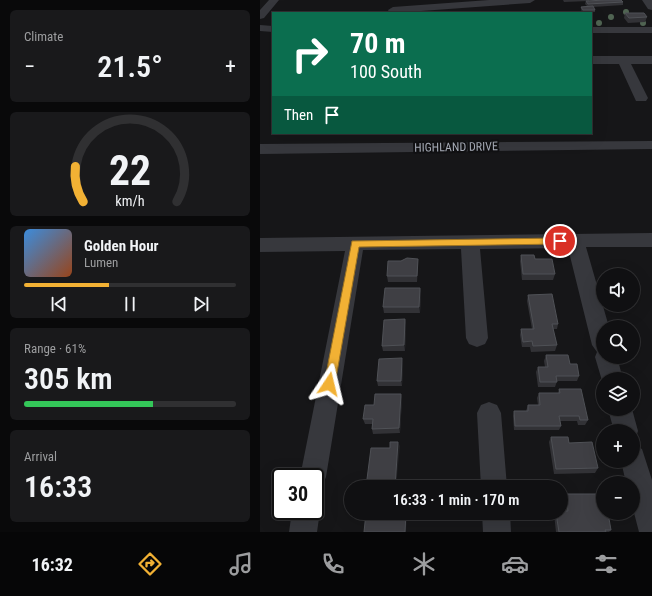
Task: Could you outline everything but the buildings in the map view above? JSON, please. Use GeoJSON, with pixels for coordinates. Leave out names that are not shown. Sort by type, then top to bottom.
{"type":"FeatureCollection","features":[{"type":"Feature","properties":{"kind":"street"},"geometry":{"type":"LineString","coordinates":[[260,16],[274,0]]}},
{"type":"Feature","properties":{"kind":"street"},"geometry":{"type":"LineString","coordinates":[[393,8],[530,0]]}},
{"type":"Feature","properties":{"kind":"street"},"geometry":{"type":"LineString","coordinates":[[647,0],[652,7]]}},
{"type":"Feature","properties":{"kind":"street"},"geometry":{"type":"LineString","coordinates":[[260,28],[272,29]]}},
{"type":"Feature","properties":{"kind":"street"},"geometry":{"type":"LineString","coordinates":[[592,30],[652,30]]}},
{"type":"Feature","properties":{"kind":"street"},"geometry":{"type":"LineString","coordinates":[[601,74],[593,60],[652,60]]}},
{"type":"Feature","properties":{"kind":"street"},"geometry":{"type":"LineString","coordinates":[[623,60],[640,98]]}},
{"type":"Feature","properties":{"kind":"street"},"geometry":{"type":"LineString","coordinates":[[371,148],[373,134]]}},
{"type":"Feature","properties":{"kind":"street","name":"HIGHLAND DRIVE"},"geometry":{"type":"LineString","coordinates":[[260,149],[371,148],[558,140],[652,145]]}},
{"type":"Feature","properties":{"kind":"street"},"geometry":{"type":"LineString","coordinates":[[260,245],[652,240]]}},
{"type":"Feature","properties":{"kind":"street"},"geometry":{"type":"LineString","coordinates":[[575,241],[596,320]]}},
{"type":"Feature","properties":{"kind":"street"},"geometry":{"type":"LineString","coordinates":[[470,242],[477,338]]}},
{"type":"Feature","properties":{"kind":"street"},"geometry":{"type":"LineString","coordinates":[[315,468],[355,244]]}},
{"type":"Feature","properties":{"kind":"street"},"geometry":{"type":"LineString","coordinates":[[489,414],[494,480]]}},
{"type":"Feature","properties":{"kind":"street"},"geometry":{"type":"LineString","coordinates":[[636,468],[652,530]]}},
{"type":"Feature","properties":{"kind":"street"},"geometry":{"type":"LineString","coordinates":[[303,532],[305,520]]}},
{"type":"Feature","properties":{"kind":"street"},"geometry":{"type":"LineString","coordinates":[[496,520],[497,532]]}},
{"type":"Feature","properties":{"kind":"route"},"geometry":{"type":"LineString","coordinates":[[329,384],[355,244],[560,241]]}}]}
